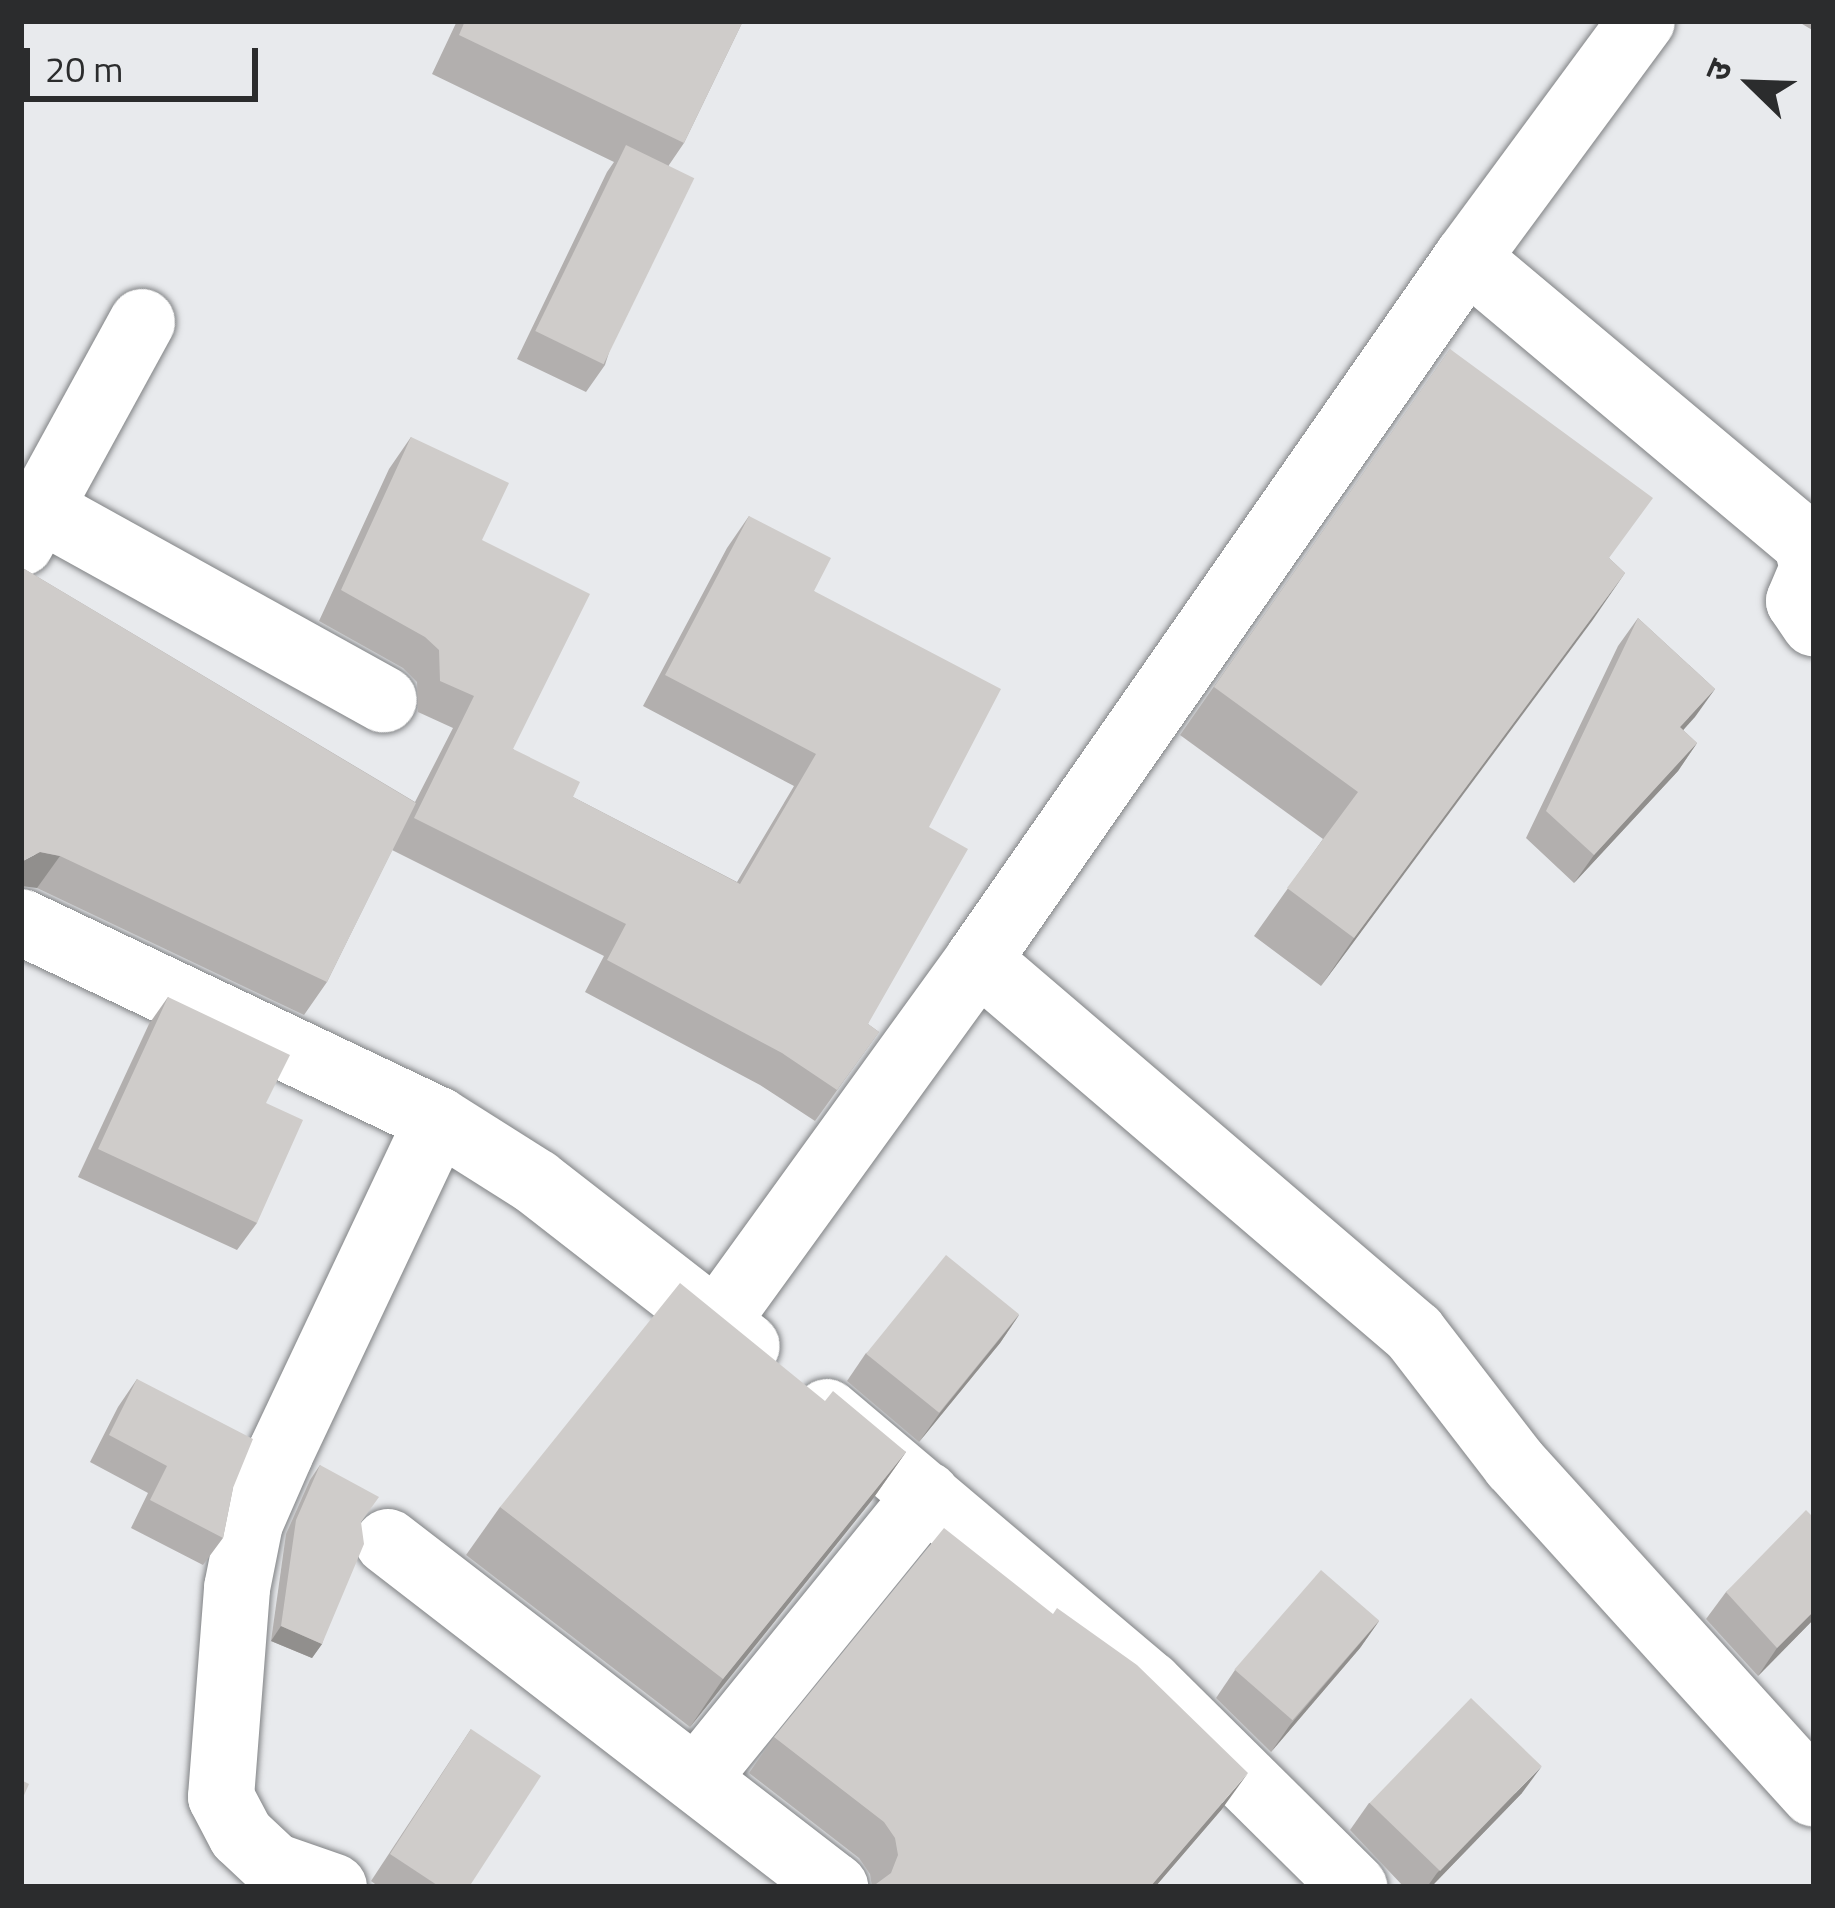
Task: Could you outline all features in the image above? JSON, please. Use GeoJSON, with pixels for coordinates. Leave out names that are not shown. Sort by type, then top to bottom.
{"type":"FeatureCollection","features":[{"type":"Feature","properties":{"kind":"street"},"geometry":{"type":"LineString","coordinates":[[717,1321],[978,960],[1467,258],[1642,21]]}},
{"type":"Feature","properties":{"kind":"street"},"geometry":{"type":"LineString","coordinates":[[1467,258],[1806,542],[1813,568],[1809,605]]}},
{"type":"Feature","properties":{"kind":"street"},"geometry":{"type":"LineString","coordinates":[[142,322],[30,526],[384,700]]}},
{"type":"Feature","properties":{"kind":"street"},"geometry":{"type":"LineString","coordinates":[[21,922],[438,1120],[536,1182],[717,1321],[1149,1684],[1354,1887]]}},
{"type":"Feature","properties":{"kind":"street"},"geometry":{"type":"LineString","coordinates":[[978,960],[1414,1333],[1515,1464],[1814,1794]]}},
{"type":"Feature","properties":{"kind":"street"},"geometry":{"type":"LineString","coordinates":[[334,1887],[274,1866],[241,1835],[221,1797],[237,1588],[250,1523],[280,1452],[438,1120]]}},
{"type":"Feature","properties":{"kind":"street"},"geometry":{"type":"LineString","coordinates":[[696,1779],[927,1495]]}},
{"type":"Feature","properties":{"kind":"street"},"geometry":{"type":"LineString","coordinates":[[388,1542],[835,1887]]}},
{"type":"Feature","properties":{"kind":"building"},"geometry":{"type":"Polygon","coordinates":[[[465,21],[743,21],[684,143],[459,35],[465,21]]]}},
{"type":"Feature","properties":{"kind":"building"},"geometry":{"type":"Polygon","coordinates":[[[626,145],[694,178],[604,364],[535,331],[626,145]]]}},
{"type":"Feature","properties":{"kind":"building"},"geometry":{"type":"Polygon","coordinates":[[[1450,349],[1653,498],[1609,558],[1625,573],[1354,938],[1287,888],[1358,792],[1214,687],[1450,349]]]}},
{"type":"Feature","properties":{"kind":"building"},"geometry":{"type":"Polygon","coordinates":[[[411,437],[509,483],[482,540],[590,594],[513,749],[580,782],[573,797],[740,884],[816,754],[665,675],[749,516],[831,558],[814,591],[1001,689],[929,827],[968,849],[868,1024],[879,1032],[837,1090],[782,1053],[607,960],[626,924],[414,818],[474,696],[440,681],[439,650],[425,637],[341,590],[411,437]]]}},
{"type":"Feature","properties":{"kind":"building"},"geometry":{"type":"Polygon","coordinates":[[[21,567],[416,803],[327,982],[60,856],[40,852],[21,862],[21,567]]]}},
{"type":"Feature","properties":{"kind":"building"},"geometry":{"type":"Polygon","coordinates":[[[1638,618],[1715,689],[1680,727],[1697,743],[1594,855],[1546,811],[1638,618]]]}},
{"type":"Feature","properties":{"kind":"building"},"geometry":{"type":"Polygon","coordinates":[[[168,997],[290,1055],[266,1103],[303,1120],[257,1223],[98,1149],[168,997]]]}},
{"type":"Feature","properties":{"kind":"building"},"geometry":{"type":"Polygon","coordinates":[[[946,1255],[1019,1314],[939,1413],[866,1354],[946,1255]]]}},
{"type":"Feature","properties":{"kind":"building"},"geometry":{"type":"Polygon","coordinates":[[[680,1283],[825,1401],[833,1391],[906,1452],[723,1679],[500,1507],[680,1283]]]}},
{"type":"Feature","properties":{"kind":"building"},"geometry":{"type":"Polygon","coordinates":[[[137,1379],[253,1439],[233,1488],[223,1538],[150,1500],[167,1466],[109,1435],[137,1379]]]}},
{"type":"Feature","properties":{"kind":"building"},"geometry":{"type":"Polygon","coordinates":[[[320,1465],[379,1497],[361,1522],[364,1544],[322,1644],[281,1626],[296,1520],[320,1465]]]}},
{"type":"Feature","properties":{"kind":"building"},"geometry":{"type":"Polygon","coordinates":[[[1806,1510],[1814,1518],[1814,1611],[1777,1648],[1726,1592],[1806,1510]]]}},
{"type":"Feature","properties":{"kind":"building"},"geometry":{"type":"Polygon","coordinates":[[[944,1528],[1053,1614],[1057,1608],[1137,1665],[1248,1773],[1150,1887],[880,1887],[876,1884],[891,1873],[898,1855],[895,1838],[884,1822],[774,1737],[944,1528]]]}},
{"type":"Feature","properties":{"kind":"building"},"geometry":{"type":"Polygon","coordinates":[[[1321,1570],[1379,1621],[1293,1720],[1234,1670],[1321,1570]]]}},
{"type":"Feature","properties":{"kind":"building"},"geometry":{"type":"Polygon","coordinates":[[[1471,1698],[1541,1766],[1440,1871],[1370,1803],[1471,1698]]]}},
{"type":"Feature","properties":{"kind":"building"},"geometry":{"type":"Polygon","coordinates":[[[471,1729],[541,1776],[469,1887],[440,1887],[390,1854],[471,1729]]]}}]}
